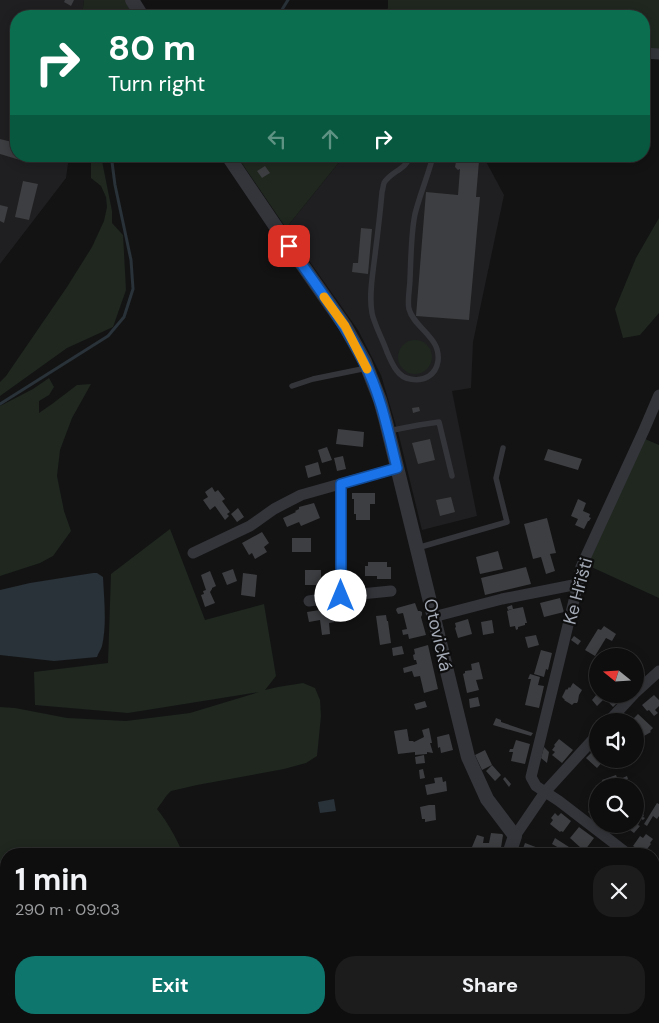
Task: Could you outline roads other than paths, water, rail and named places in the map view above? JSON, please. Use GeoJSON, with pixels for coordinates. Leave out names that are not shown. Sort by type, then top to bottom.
{"type":"FeatureCollection","features":[{"type":"Feature","properties":{"kind":"street","name":"Otovická"},"geometry":{"type":"LineString","coordinates":[[232,162],[345,326],[367,368],[380,400],[468,757],[487,800],[515,836]]}},
{"type":"Feature","properties":{"kind":"street","name":"Ke Hřišti"},"geometry":{"type":"LineString","coordinates":[[545,792],[536,786],[531,777],[581,567],[659,394]]}},
{"type":"Feature","properties":{"kind":"street"},"geometry":{"type":"LineString","coordinates":[[192,553],[250,526],[274,509],[301,495],[397,468]]}},
{"type":"Feature","properties":{"kind":"street"},"geometry":{"type":"LineString","coordinates":[[341,484],[341,596]]}},
{"type":"Feature","properties":{"kind":"street"},"geometry":{"type":"LineString","coordinates":[[434,616],[502,599],[578,584]]}},
{"type":"Feature","properties":{"kind":"street"},"geometry":{"type":"LineString","coordinates":[[309,601],[391,592]]}},
{"type":"Feature","properties":{"kind":"street"},"geometry":{"type":"LineString","coordinates":[[644,685],[659,671]]}},
{"type":"Feature","properties":{"kind":"street"},"geometry":{"type":"LineString","coordinates":[[616,713],[626,703]]}},
{"type":"Feature","properties":{"kind":"street"},"geometry":{"type":"LineString","coordinates":[[511,848],[515,836],[545,792],[589,744]]}},
{"type":"Feature","properties":{"kind":"street"},"geometry":{"type":"LineString","coordinates":[[545,792],[620,848]]}},
{"type":"Feature","properties":{"kind":"lane"},"geometry":{"type":"LineString","coordinates":[[409,162],[391,176],[385,183],[382,192],[371,293],[372,313],[392,364],[400,375],[414,380],[428,377],[435,371],[438,362],[438,352],[434,344],[409,310],[414,217],[431,162]]}},
{"type":"Feature","properties":{"kind":"lane"},"geometry":{"type":"LineString","coordinates":[[292,386],[313,379],[367,368]]}},
{"type":"Feature","properties":{"kind":"lane"},"geometry":{"type":"LineString","coordinates":[[387,427],[439,422],[452,476]]}},
{"type":"Feature","properties":{"kind":"lane"},"geometry":{"type":"LineString","coordinates":[[417,548],[506,522],[496,478],[503,448]]}},
{"type":"Feature","properties":{"kind":"waterway"},"geometry":{"type":"LineString","coordinates":[[282,10],[288,0]]}},
{"type":"Feature","properties":{"kind":"waterway"},"geometry":{"type":"LineString","coordinates":[[0,404],[108,336],[124,317],[133,289],[131,260],[112,162]]}}]}
